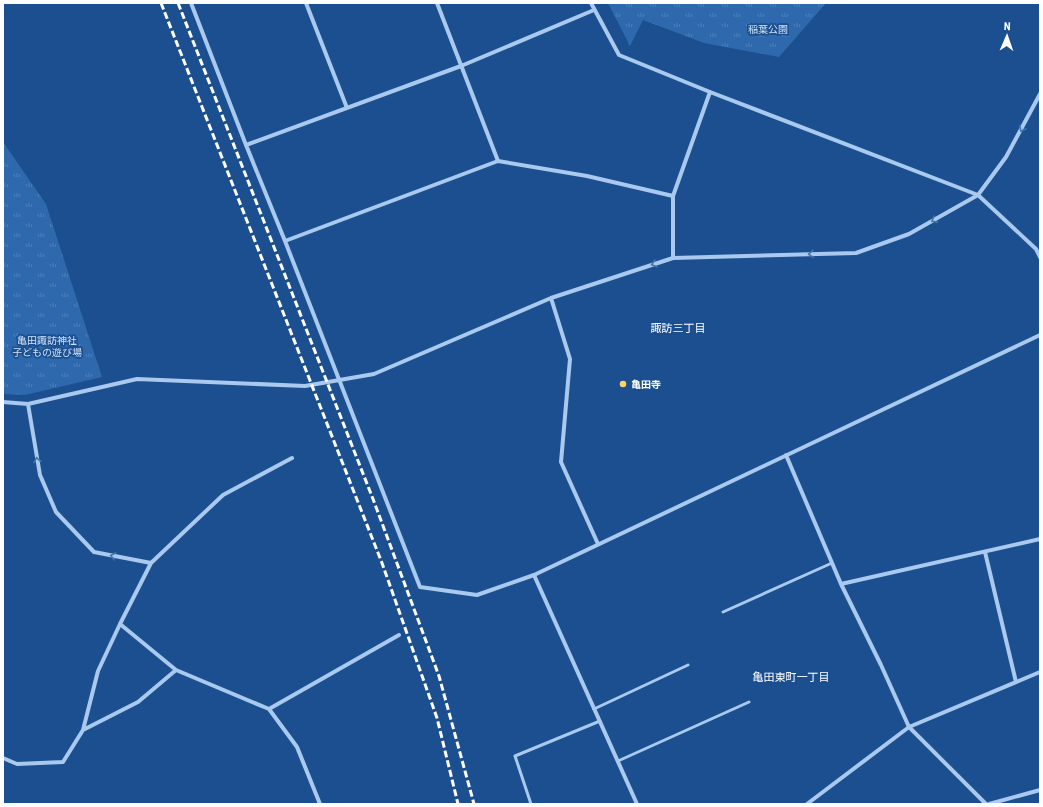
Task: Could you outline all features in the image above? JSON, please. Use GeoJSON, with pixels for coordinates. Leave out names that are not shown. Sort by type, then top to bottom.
{"type":"FeatureCollection","features":[{"type":"Feature","properties":{"kind":"street"},"geometry":{"type":"LineString","coordinates":[[191,3],[420,587],[477,595],[534,575],[1040,335]]}},
{"type":"Feature","properties":{"kind":"street"},"geometry":{"type":"LineString","coordinates":[[306,3],[347,108]]}},
{"type":"Feature","properties":{"kind":"street"},"geometry":{"type":"LineString","coordinates":[[437,3],[498,161]]}},
{"type":"Feature","properties":{"kind":"street"},"geometry":{"type":"LineString","coordinates":[[591,3],[619,55],[710,92],[978,195],[1036,249],[1040,257]]}},
{"type":"Feature","properties":{"kind":"street"},"geometry":{"type":"LineString","coordinates":[[246,145],[461,66],[594,10]]}},
{"type":"Feature","properties":{"kind":"street"},"geometry":{"type":"LineString","coordinates":[[673,258],[673,196],[710,92]]}},
{"type":"Feature","properties":{"kind":"street"},"geometry":{"type":"LineString","coordinates":[[3,402],[28,404],[137,379],[305,386],[374,374],[551,298],[673,258],[856,253],[909,234],[978,195],[1006,157],[1040,94]]}},
{"type":"Feature","properties":{"kind":"street"},"geometry":{"type":"LineString","coordinates":[[285,241],[498,161],[588,176],[673,196]]}},
{"type":"Feature","properties":{"kind":"street"},"geometry":{"type":"LineString","coordinates":[[551,298],[570,359],[561,462],[598,544]]}},
{"type":"Feature","properties":{"kind":"street"},"geometry":{"type":"LineString","coordinates":[[28,404],[40,474],[56,512],[94,552],[151,563]]}},
{"type":"Feature","properties":{"kind":"street"},"geometry":{"type":"LineString","coordinates":[[786,455],[841,584],[881,665],[909,727],[986,804]]}},
{"type":"Feature","properties":{"kind":"street"},"geometry":{"type":"LineString","coordinates":[[3,758],[17,764],[63,762],[83,730],[98,671],[151,563],[223,495],[292,458]]}},
{"type":"Feature","properties":{"kind":"street"},"geometry":{"type":"LineString","coordinates":[[841,584],[1040,539]]}},
{"type":"Feature","properties":{"kind":"street"},"geometry":{"type":"LineString","coordinates":[[985,552],[1016,682]]}},
{"type":"Feature","properties":{"kind":"street"},"geometry":{"type":"LineString","coordinates":[[534,575],[637,804]]}},
{"type":"Feature","properties":{"kind":"street"},"geometry":{"type":"LineString","coordinates":[[120,624],[176,670],[269,710],[297,747],[320,804]]}},
{"type":"Feature","properties":{"kind":"street"},"geometry":{"type":"LineString","coordinates":[[269,710],[399,635]]}},
{"type":"Feature","properties":{"kind":"street"},"geometry":{"type":"LineString","coordinates":[[83,730],[138,702],[176,670]]}},
{"type":"Feature","properties":{"kind":"street"},"geometry":{"type":"LineString","coordinates":[[807,804],[909,727],[1040,672]]}},
{"type":"Feature","properties":{"kind":"street"},"geometry":{"type":"LineString","coordinates":[[989,804],[1040,790]]}},
{"type":"Feature","properties":{"kind":"lane"},"geometry":{"type":"LineString","coordinates":[[724,612],[832,563]]}},
{"type":"Feature","properties":{"kind":"lane"},"geometry":{"type":"LineString","coordinates":[[594,709],[688,665]]}},
{"type":"Feature","properties":{"kind":"lane"},"geometry":{"type":"LineString","coordinates":[[618,761],[749,702]]}},
{"type":"Feature","properties":{"kind":"lane"},"geometry":{"type":"LineString","coordinates":[[531,804],[515,756],[600,721]]}},
{"type":"Feature","properties":{"kind":"green space","name":"稲葉公園"},"geometry":{"type":"Polygon","coordinates":[[[608,3],[826,3],[779,57],[704,43],[643,20],[630,46],[608,3]]]}},
{"type":"Feature","properties":{"kind":"green space","name":"亀田諏訪神社 子どもの遊び場"},"geometry":{"type":"Polygon","coordinates":[[[3,142],[46,204],[102,377],[25,395],[3,394],[3,142]]]}},
{"type":"Feature","properties":{"kind":"railway"},"geometry":{"type":"LineString","coordinates":[[161,3],[382,563],[437,718],[458,804]]}},
{"type":"Feature","properties":{"kind":"railway"},"geometry":{"type":"LineString","coordinates":[[178,3],[373,499],[439,676],[474,804]]}},
{"type":"Feature","properties":{"kind":"place","name":"亀田寺"},"geometry":{"type":"Point","coordinates":[623,384]}},
{"type":"Feature","properties":{"kind":"district","name":"諏訪三丁目"},"geometry":{"type":"Point","coordinates":[678,328]}},
{"type":"Feature","properties":{"kind":"district","name":"亀田東町一丁目"},"geometry":{"type":"Point","coordinates":[791,677]}}]}
